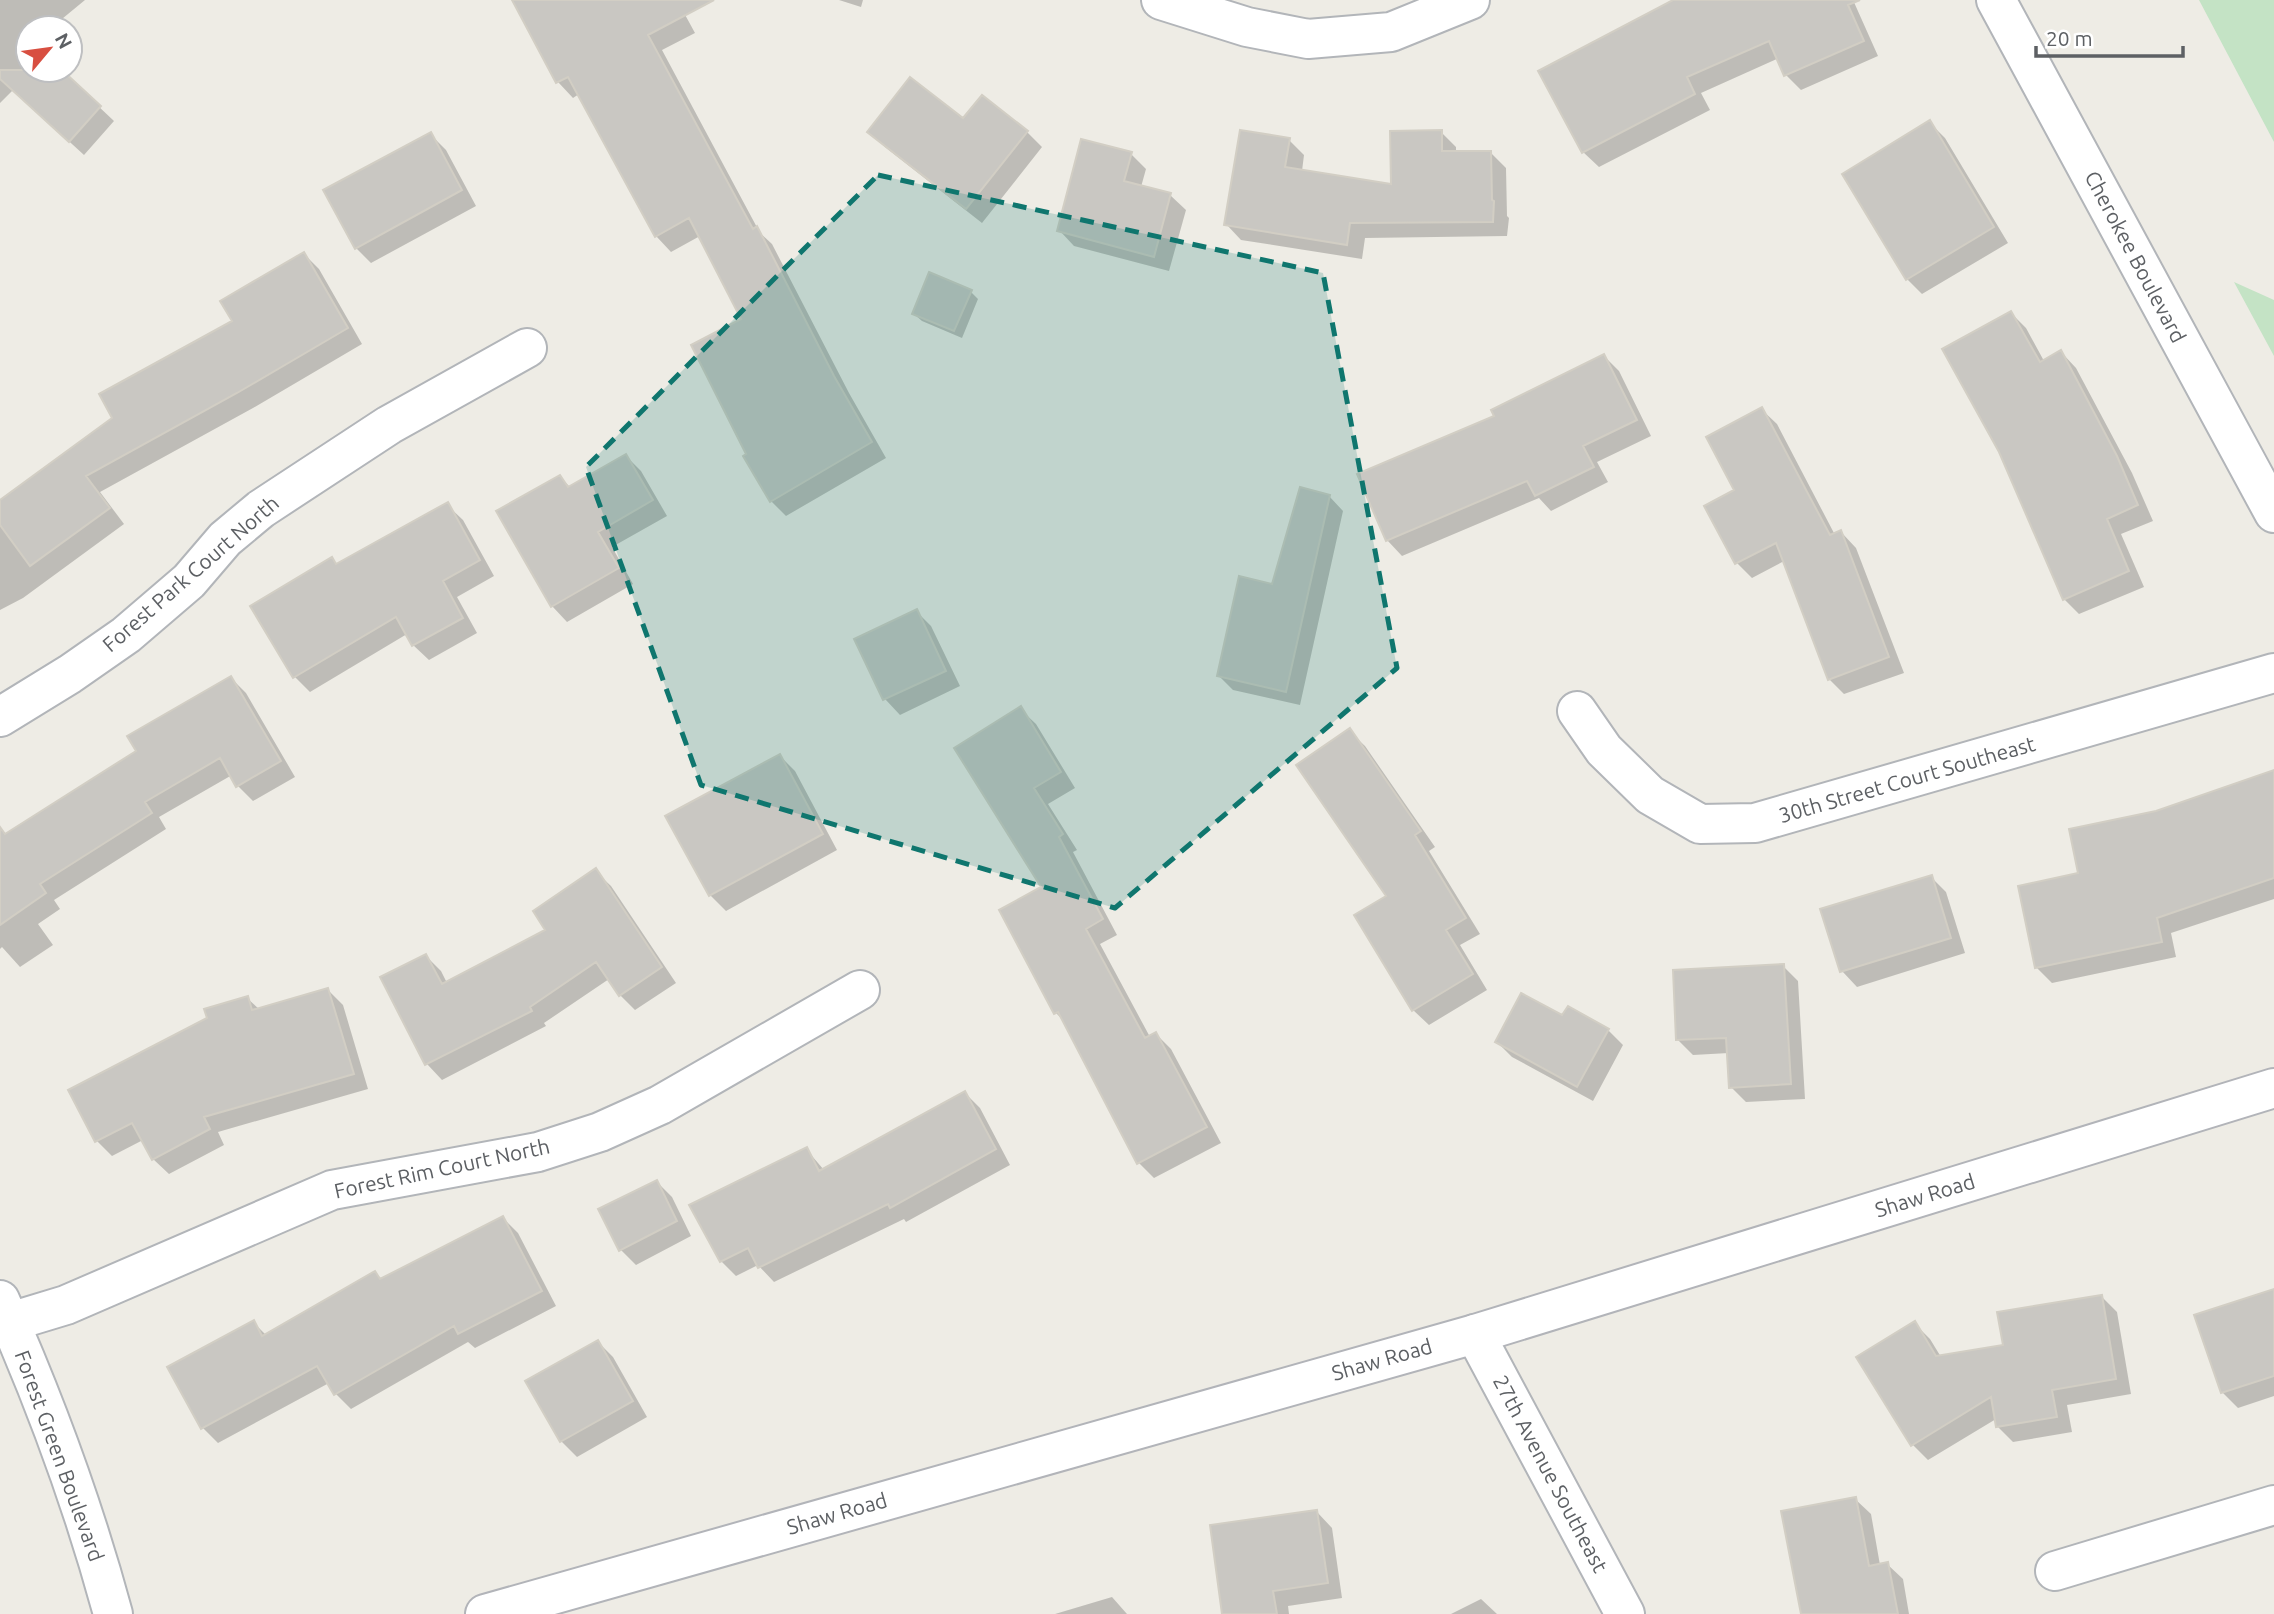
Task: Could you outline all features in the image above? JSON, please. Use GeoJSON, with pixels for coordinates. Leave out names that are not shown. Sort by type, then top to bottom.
{"type":"FeatureCollection","features":[{"type":"Feature","properties":{"kind":"street"},"geometry":{"type":"LineString","coordinates":[[1161,0],[1248,27],[1308,39],[1391,32],[1470,0]]}},
{"type":"Feature","properties":{"kind":"street","name":"Cherokee Boulevard"},"geometry":{"type":"LineString","coordinates":[[1996,0],[2274,513]]}},
{"type":"Feature","properties":{"kind":"street","name":"Forest Park Court North"},"geometry":{"type":"LineString","coordinates":[[0,717],[70,674],[126,635],[189,581],[225,539],[261,509],[389,425],[527,348]]}},
{"type":"Feature","properties":{"kind":"street","name":"30th Street Court Southeast"},"geometry":{"type":"LineString","coordinates":[[1577,711],[1605,750],[1650,794],[1700,824],[1755,823],[2274,673]]}},
{"type":"Feature","properties":{"kind":"street","name":"Forest Rim Court North"},"geometry":{"type":"LineString","coordinates":[[3,1316],[66,1306],[332,1191],[538,1152],[600,1132],[660,1105],[860,990]]}},
{"type":"Feature","properties":{"kind":"street","name":"Shaw Road"},"geometry":{"type":"LineString","coordinates":[[485,1614],[1475,1334],[2274,1088]]}},
{"type":"Feature","properties":{"kind":"street","name":"Forest Green Boulevard"},"geometry":{"type":"LineString","coordinates":[[3,1316],[47,1413],[93,1544],[113,1614]]}},
{"type":"Feature","properties":{"kind":"street","name":"27th Avenue Southeast"},"geometry":{"type":"LineString","coordinates":[[1475,1334],[1625,1614]]}},
{"type":"Feature","properties":{"kind":"street"},"geometry":{"type":"LineString","coordinates":[[2055,1571],[2274,1505]]}},
{"type":"Feature","properties":{"kind":"highlighted area"},"geometry":{"type":"Polygon","coordinates":[[[878,175],[1323,273],[1397,668],[1115,908],[701,785],[586,467],[878,175]]]}},
{"type":"Feature","properties":{"kind":"green space"},"geometry":{"type":"Polygon","coordinates":[[[2199,0],[2274,0],[2274,142],[2199,0]]]}},
{"type":"Feature","properties":{"kind":"green space"},"geometry":{"type":"Polygon","coordinates":[[[2234,282],[2274,300],[2274,356],[2234,282]]]}},
{"type":"Feature","properties":{"kind":"building"},"geometry":{"type":"Polygon","coordinates":[[[512,0],[714,0],[648,35],[753,229],[757,226],[834,376],[872,442],[770,502],[743,456],[746,454],[691,345],[741,319],[689,218],[655,237],[568,77],[556,83],[512,0]]]}},
{"type":"Feature","properties":{"kind":"building"},"geometry":{"type":"Polygon","coordinates":[[[1673,0],[1860,0],[1848,5],[1864,41],[1784,76],[1769,41],[1687,77],[1695,94],[1582,153],[1538,71],[1673,0]]]}},
{"type":"Feature","properties":{"kind":"building"},"geometry":{"type":"Polygon","coordinates":[[[0,70],[14,70],[14,84],[77,84],[101,106],[69,142],[0,79],[0,70]]]}},
{"type":"Feature","properties":{"kind":"building"},"geometry":{"type":"Polygon","coordinates":[[[910,77],[963,118],[982,95],[1028,131],[966,209],[867,132],[910,77]]]}},
{"type":"Feature","properties":{"kind":"building"},"geometry":{"type":"Polygon","coordinates":[[[1930,120],[1994,227],[1906,280],[1842,174],[1930,120]]]}},
{"type":"Feature","properties":{"kind":"building"},"geometry":{"type":"Polygon","coordinates":[[[1240,130],[1290,138],[1285,167],[1391,184],[1390,131],[1442,130],[1442,151],[1491,151],[1493,222],[1350,223],[1347,245],[1224,225],[1240,130]]]}},
{"type":"Feature","properties":{"kind":"building"},"geometry":{"type":"Polygon","coordinates":[[[431,132],[462,190],[355,249],[323,190],[431,132]]]}},
{"type":"Feature","properties":{"kind":"building"},"geometry":{"type":"Polygon","coordinates":[[[1081,139],[1132,152],[1124,181],[1171,193],[1154,257],[1057,231],[1081,139]]]}},
{"type":"Feature","properties":{"kind":"building"},"geometry":{"type":"Polygon","coordinates":[[[304,252],[348,328],[86,476],[110,508],[30,566],[0,525],[0,500],[112,418],[99,394],[232,321],[220,301],[304,252]]]}},
{"type":"Feature","properties":{"kind":"building"},"geometry":{"type":"Polygon","coordinates":[[[929,272],[972,290],[954,331],[912,314],[929,272]]]}},
{"type":"Feature","properties":{"kind":"building"},"geometry":{"type":"Polygon","coordinates":[[[2011,311],[2040,362],[2061,350],[2117,456],[2138,505],[2107,519],[2129,571],[2063,600],[1999,452],[1942,349],[2011,311]]]}},
{"type":"Feature","properties":{"kind":"building"},"geometry":{"type":"Polygon","coordinates":[[[1604,354],[1637,420],[1583,446],[1594,467],[1535,496],[1527,481],[1386,541],[1357,474],[1494,416],[1491,410],[1604,354]]]}},
{"type":"Feature","properties":{"kind":"building"},"geometry":{"type":"Polygon","coordinates":[[[1762,407],[1830,535],[1841,530],[1889,657],[1828,680],[1776,543],[1735,564],[1704,506],[1734,490],[1706,437],[1762,407]]]}},
{"type":"Feature","properties":{"kind":"building"},"geometry":{"type":"Polygon","coordinates":[[[626,454],[653,500],[598,532],[619,568],[551,607],[496,511],[560,475],[568,487],[626,454]]]}},
{"type":"Feature","properties":{"kind":"building"},"geometry":{"type":"Polygon","coordinates":[[[1300,487],[1330,495],[1286,692],[1217,676],[1239,576],[1272,584],[1300,487]]]}},
{"type":"Feature","properties":{"kind":"building"},"geometry":{"type":"Polygon","coordinates":[[[448,502],[480,560],[443,581],[463,618],[412,646],[396,617],[293,678],[250,606],[332,557],[336,564],[448,502]]]}},
{"type":"Feature","properties":{"kind":"building"},"geometry":{"type":"Polygon","coordinates":[[[917,609],[946,671],[883,700],[854,639],[917,609]]]}},
{"type":"Feature","properties":{"kind":"building"},"geometry":{"type":"Polygon","coordinates":[[[231,676],[281,761],[236,787],[220,758],[145,802],[152,813],[40,884],[46,893],[0,925],[0,827],[5,834],[136,751],[127,736],[231,676]]]}},
{"type":"Feature","properties":{"kind":"building"},"geometry":{"type":"Polygon","coordinates":[[[1021,706],[1061,772],[1034,788],[1063,834],[1059,837],[1103,919],[1086,929],[1145,1038],[1156,1032],[1207,1127],[1137,1164],[1058,1012],[1054,1014],[999,910],[1041,887],[954,748],[1021,706]]]}},
{"type":"Feature","properties":{"kind":"building"},"geometry":{"type":"Polygon","coordinates":[[[1350,728],[1421,831],[1415,835],[1466,918],[1446,930],[1473,974],[1412,1011],[1354,915],[1386,896],[1296,765],[1350,728]]]}},
{"type":"Feature","properties":{"kind":"building"},"geometry":{"type":"Polygon","coordinates":[[[780,754],[823,834],[709,896],[665,816],[780,754]]]}},
{"type":"Feature","properties":{"kind":"building"},"geometry":{"type":"Polygon","coordinates":[[[2274,770],[2274,878],[2157,918],[2162,942],[2035,968],[2018,886],[2078,873],[2069,829],[2156,811],[2274,770]]]}},
{"type":"Feature","properties":{"kind":"building"},"geometry":{"type":"Polygon","coordinates":[[[596,868],[662,967],[619,996],[596,962],[530,1007],[532,1011],[425,1065],[380,977],[426,954],[442,984],[545,930],[533,911],[596,868]]]}},
{"type":"Feature","properties":{"kind":"building"},"geometry":{"type":"Polygon","coordinates":[[[1932,875],[1951,938],[1840,972],[1820,909],[1932,875]]]}},
{"type":"Feature","properties":{"kind":"building"},"geometry":{"type":"Polygon","coordinates":[[[1784,964],[1791,1084],[1729,1088],[1726,1038],[1676,1040],[1673,970],[1784,964]]]}},
{"type":"Feature","properties":{"kind":"building"},"geometry":{"type":"Polygon","coordinates":[[[328,988],[354,1074],[204,1117],[210,1129],[152,1160],[132,1123],[95,1142],[68,1090],[207,1018],[204,1009],[248,996],[252,1010],[328,988]]]}},
{"type":"Feature","properties":{"kind":"building"},"geometry":{"type":"Polygon","coordinates":[[[1521,993],[1562,1015],[1568,1006],[1609,1029],[1577,1087],[1495,1042],[1521,993]]]}},
{"type":"Feature","properties":{"kind":"building"},"geometry":{"type":"Polygon","coordinates":[[[965,1091],[996,1149],[890,1208],[888,1204],[758,1268],[748,1248],[720,1262],[689,1205],[807,1147],[819,1171],[965,1091]]]}},
{"type":"Feature","properties":{"kind":"building"},"geometry":{"type":"Polygon","coordinates":[[[657,1180],[677,1221],[619,1251],[598,1209],[657,1180]]]}},
{"type":"Feature","properties":{"kind":"building"},"geometry":{"type":"Polygon","coordinates":[[[503,1216],[542,1291],[458,1334],[454,1326],[334,1395],[317,1366],[201,1429],[167,1367],[254,1320],[262,1336],[375,1271],[380,1279],[503,1216]]]}},
{"type":"Feature","properties":{"kind":"building"},"geometry":{"type":"Polygon","coordinates":[[[2274,1289],[2274,1376],[2221,1393],[2194,1315],[2274,1289]]]}},
{"type":"Feature","properties":{"kind":"building"},"geometry":{"type":"Polygon","coordinates":[[[2102,1295],[2116,1379],[2052,1390],[2057,1417],[1996,1427],[1991,1397],[1911,1446],[1856,1357],[1915,1321],[1936,1356],[2003,1345],[1997,1312],[2102,1295]]]}},
{"type":"Feature","properties":{"kind":"building"},"geometry":{"type":"Polygon","coordinates":[[[598,1340],[633,1401],[560,1442],[525,1381],[598,1340]]]}},
{"type":"Feature","properties":{"kind":"building"},"geometry":{"type":"Polygon","coordinates":[[[1856,1497],[1869,1566],[1888,1562],[1898,1614],[1801,1614],[1781,1511],[1856,1497]]]}},
{"type":"Feature","properties":{"kind":"building"},"geometry":{"type":"Polygon","coordinates":[[[1317,1510],[1328,1583],[1273,1591],[1277,1614],[1222,1614],[1210,1525],[1317,1510]]]}}]}
